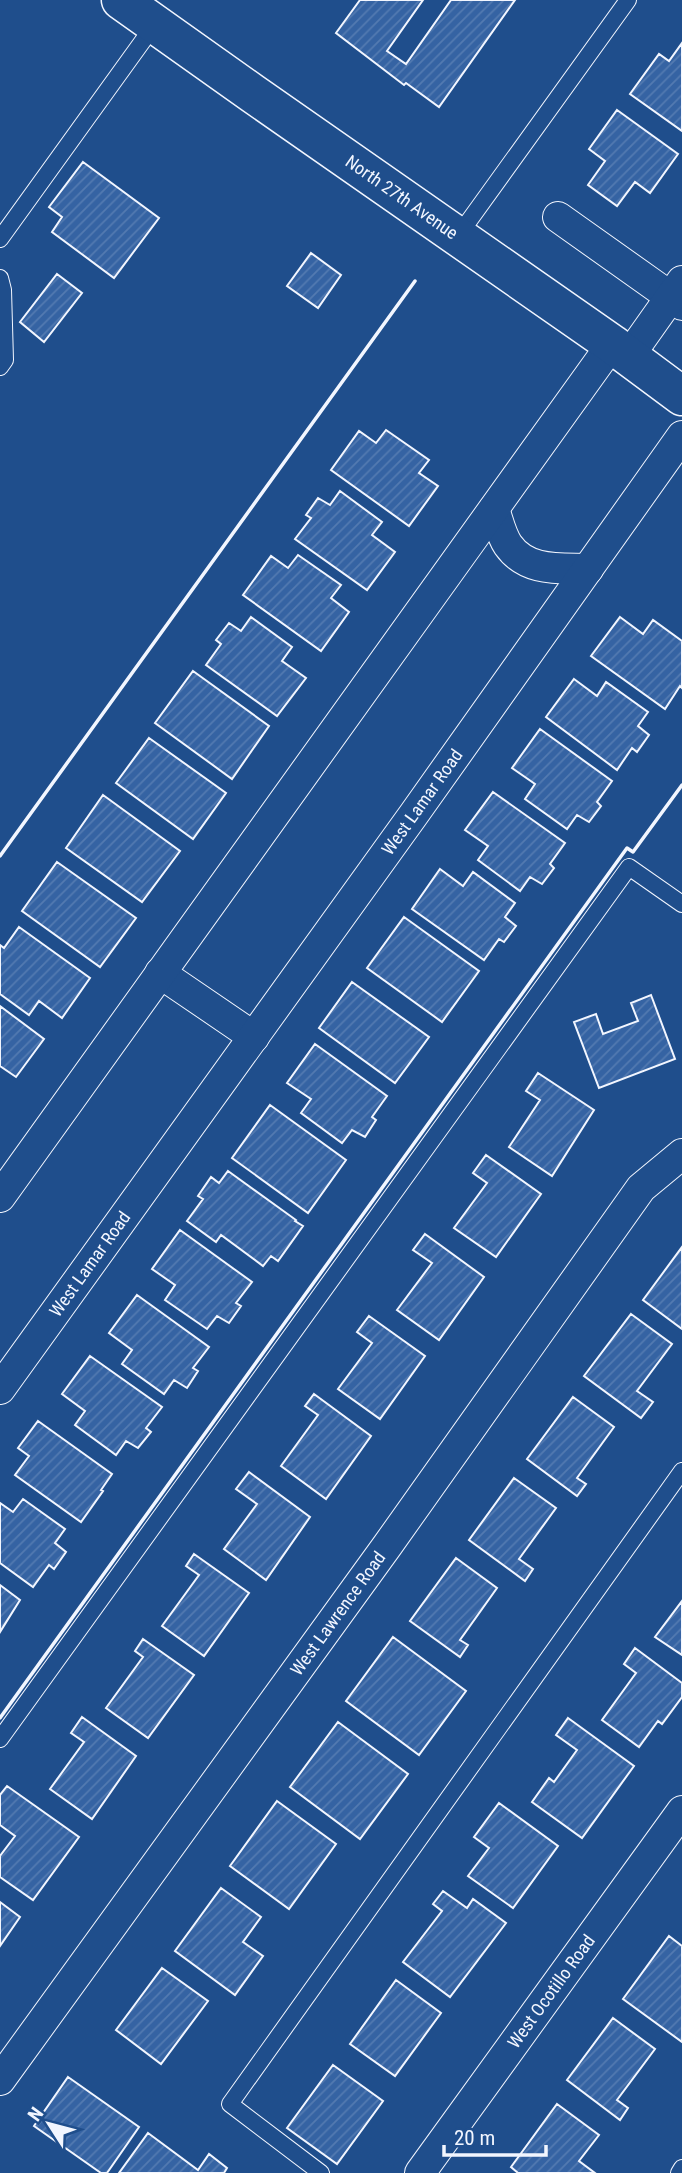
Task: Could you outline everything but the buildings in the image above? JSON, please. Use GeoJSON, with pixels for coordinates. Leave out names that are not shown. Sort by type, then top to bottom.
{"type":"FeatureCollection","features":[{"type":"Feature","properties":{"kind":"main road","name":"North 27th Avenue"},"geometry":{"type":"LineString","coordinates":[[121,0],[621,350],[682,396]]}},
{"type":"Feature","properties":{"kind":"street"},"geometry":{"type":"LineString","coordinates":[[0,1197],[494,509],[621,350],[678,294],[558,217]]}},
{"type":"Feature","properties":{"kind":"street","name":"West Lamar Road"},"geometry":{"type":"LineString","coordinates":[[0,1389],[682,436]]}},
{"type":"Feature","properties":{"kind":"street"},"geometry":{"type":"LineString","coordinates":[[494,509],[508,544],[523,560],[545,568],[589,569]]}},
{"type":"Feature","properties":{"kind":"street"},"geometry":{"type":"LineString","coordinates":[[160,973],[254,1037]]}},
{"type":"Feature","properties":{"kind":"street","name":"West Lawrence Road"},"geometry":{"type":"LineString","coordinates":[[0,2080],[387,1546],[641,1188],[682,1154]]}},
{"type":"Feature","properties":{"kind":"street","name":"West Ocotillo Road"},"geometry":{"type":"LineString","coordinates":[[420,2173],[682,1811]]}},
{"type":"Feature","properties":{"kind":"lane"},"geometry":{"type":"LineString","coordinates":[[458,236],[628,0]]}},
{"type":"Feature","properties":{"kind":"lane"},"geometry":{"type":"LineString","coordinates":[[0,239],[155,24]]}},
{"type":"Feature","properties":{"kind":"lane"},"geometry":{"type":"LineString","coordinates":[[0,278],[3,290],[5,360],[0,367]]}},
{"type":"Feature","properties":{"kind":"lane"},"geometry":{"type":"LineString","coordinates":[[0,1739],[629,867],[682,904]]}},
{"type":"Feature","properties":{"kind":"lane"},"geometry":{"type":"LineString","coordinates":[[321,2173],[230,2104],[682,1471]]}},
{"type":"Feature","properties":{"kind":"lane"},"geometry":{"type":"LineString","coordinates":[[679,2173],[682,2168]]}},
{"type":"Feature","properties":{"kind":"wall"},"geometry":{"type":"LineString","coordinates":[[0,856],[415,281]]}},
{"type":"Feature","properties":{"kind":"wall"},"geometry":{"type":"LineString","coordinates":[[0,1718],[627,848],[633,852],[682,785]]}}]}
